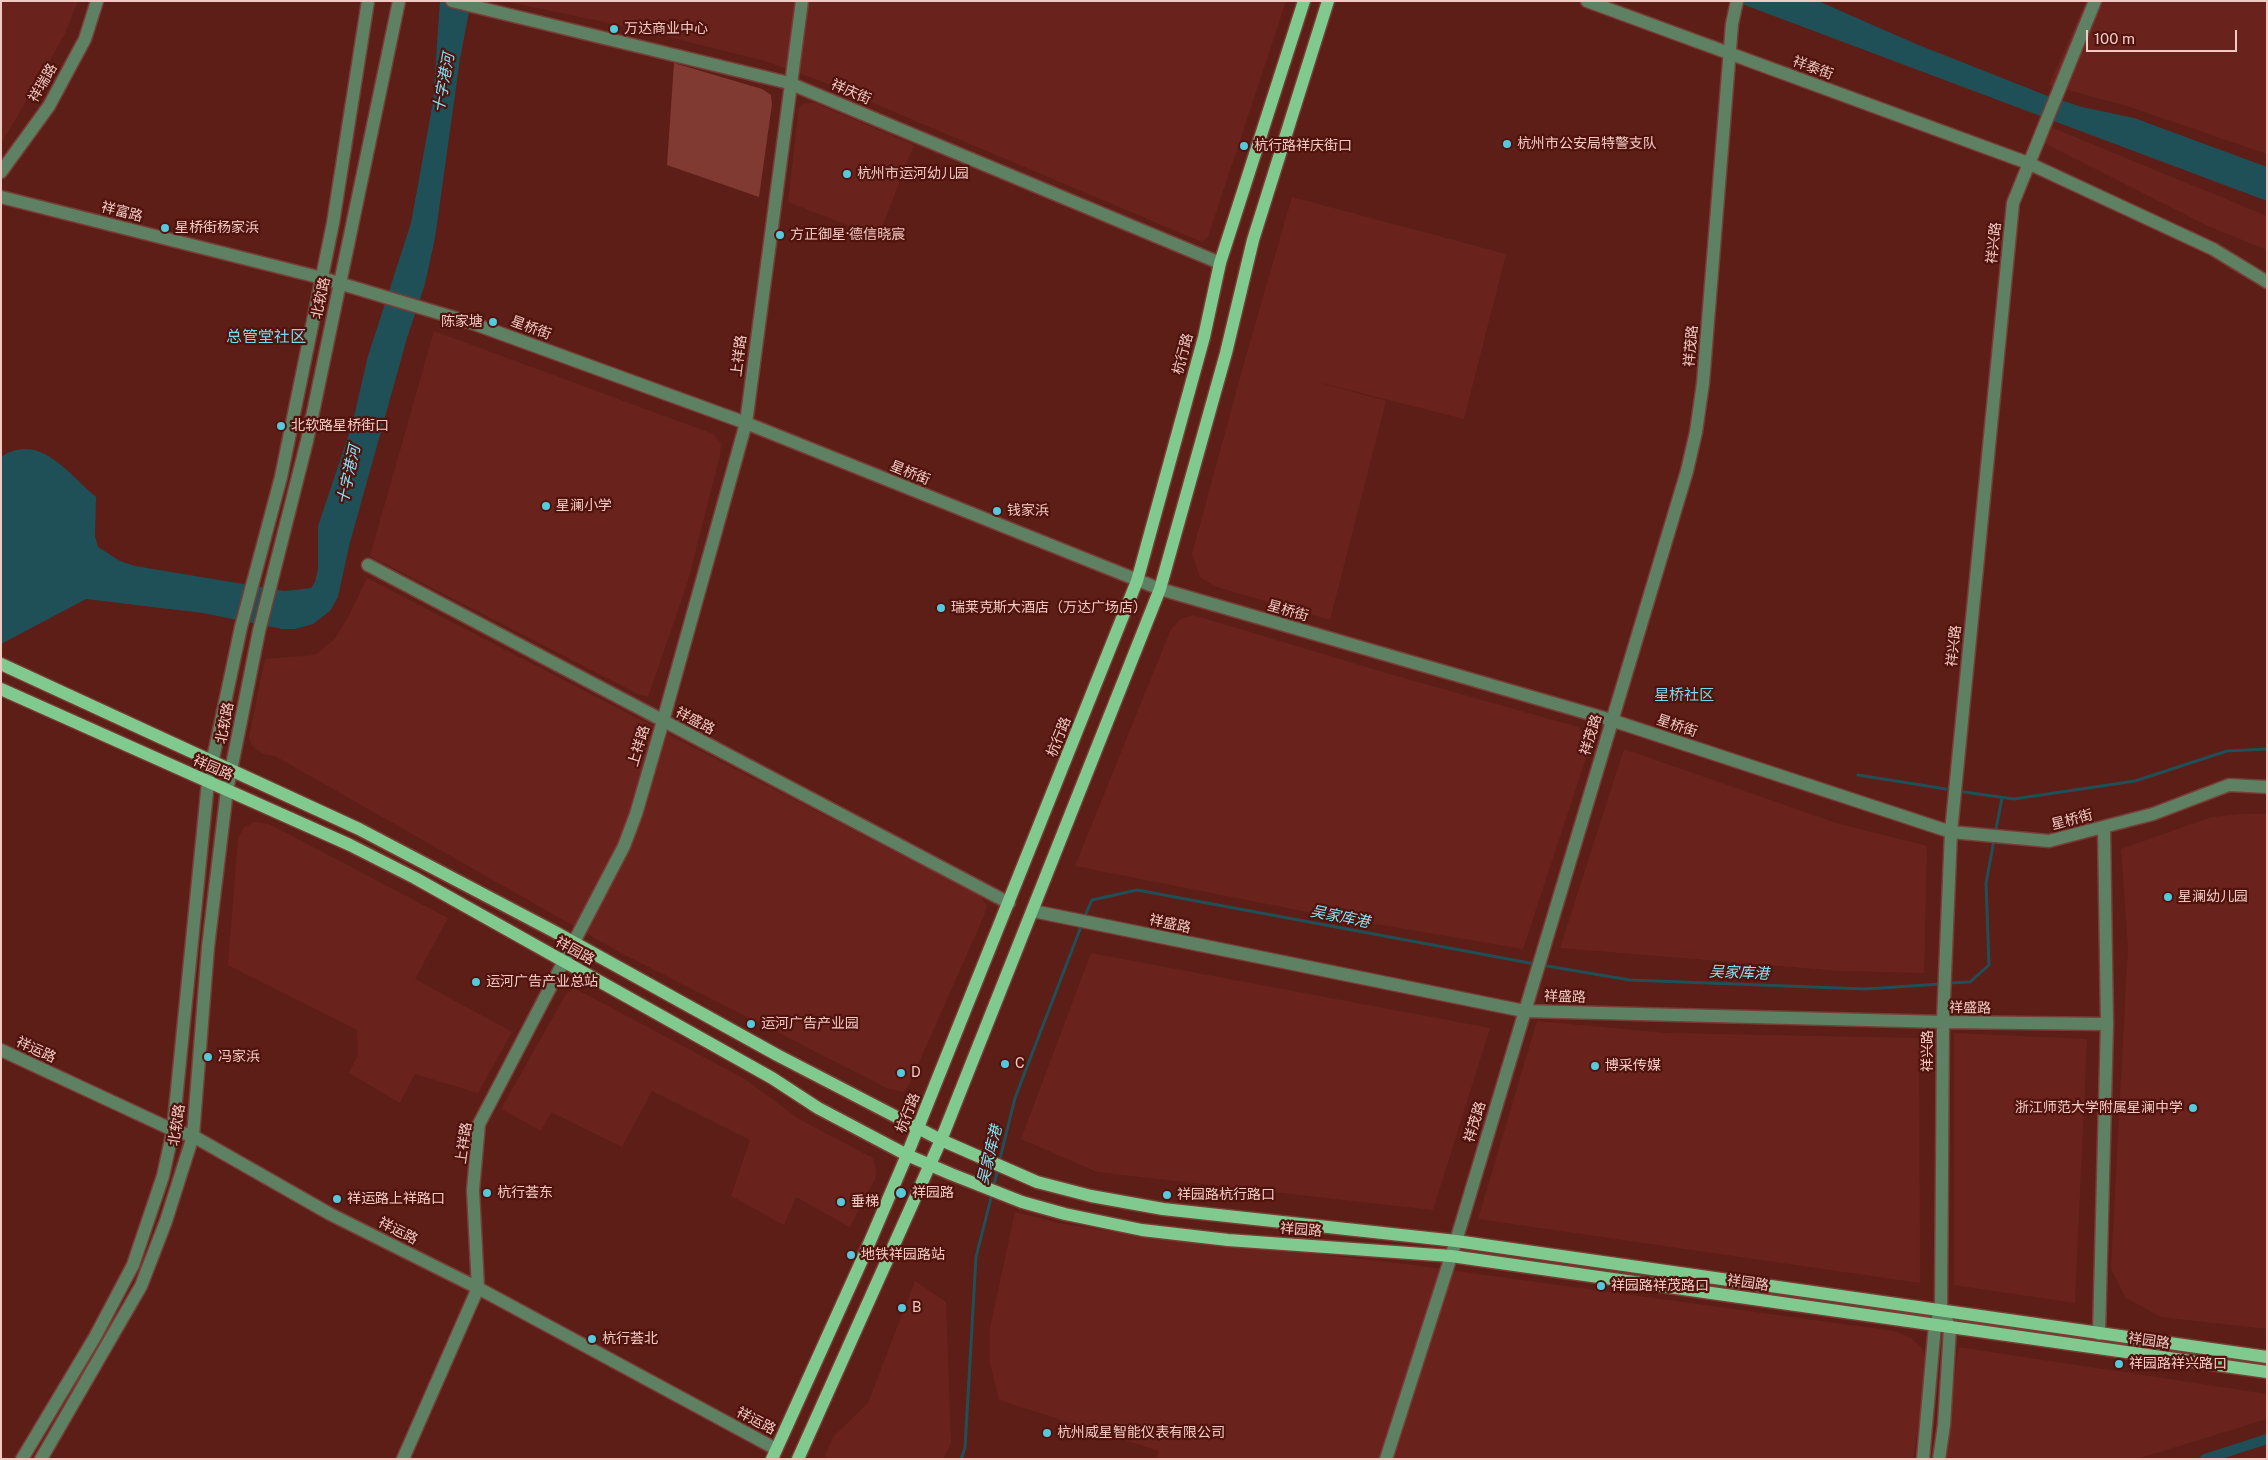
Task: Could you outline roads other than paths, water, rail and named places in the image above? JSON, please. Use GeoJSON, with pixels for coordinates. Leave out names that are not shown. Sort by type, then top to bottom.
{"type":"FeatureCollection","features":[{"type":"Feature","properties":{"kind":"main road","name":"杭行路"},"geometry":{"type":"LineString","coordinates":[[774,1454],[862,1260],[918,1129],[1137,580],[1204,337],[1220,263],[1304,1]]}},
{"type":"Feature","properties":{"kind":"main road"},"geometry":{"type":"LineString","coordinates":[[798,1459],[886,1268],[941,1140],[1160,589],[1226,353],[1254,240],[1328,1]]}},
{"type":"Feature","properties":{"kind":"main road","name":"祥园路"},"geometry":{"type":"LineString","coordinates":[[1,664],[359,829],[918,1129],[1037,1182],[1163,1209],[1456,1241],[2267,1357]]}},
{"type":"Feature","properties":{"kind":"main road","name":"祥园路"},"geometry":{"type":"LineString","coordinates":[[1,689],[342,841],[415,878],[772,1078],[818,1108],[907,1155],[1022,1202],[1065,1214],[1142,1230],[1228,1240],[1451,1256],[2267,1372]]}},
{"type":"Feature","properties":{"kind":"street","name":"祥瑞路"},"geometry":{"type":"LineString","coordinates":[[1,172],[49,106],[85,39],[97,1]]}},
{"type":"Feature","properties":{"kind":"street","name":"北软路"},"geometry":{"type":"LineString","coordinates":[[22,1459],[95,1337],[133,1265],[163,1176],[173,1130],[208,782],[241,627],[281,477],[322,278],[335,214],[368,1]]}},
{"type":"Feature","properties":{"kind":"street","name":"北软路"},"geometry":{"type":"LineString","coordinates":[[41,1459],[141,1286],[166,1221],[194,1136],[208,947],[227,790],[259,632],[307,441],[374,128],[399,1]]}},
{"type":"Feature","properties":{"kind":"street","name":"祥庆街"},"geometry":{"type":"LineString","coordinates":[[452,1],[789,83],[1220,263]]}},
{"type":"Feature","properties":{"kind":"street","name":"上祥路"},"geometry":{"type":"LineString","coordinates":[[403,1459],[478,1288],[472,1190],[480,1124],[575,944],[624,846],[636,814],[663,721],[746,423],[789,83],[802,1]]}},
{"type":"Feature","properties":{"kind":"street","name":"祥泰街"},"geometry":{"type":"LineString","coordinates":[[1587,1],[2028,164],[2213,249],[2267,282]]}},
{"type":"Feature","properties":{"kind":"street","name":"祥茂路"},"geometry":{"type":"LineString","coordinates":[[1386,1459],[1456,1241],[1687,471],[1696,432],[1703,382],[1732,24],[1737,1]]}},
{"type":"Feature","properties":{"kind":"street","name":"祥兴路"},"geometry":{"type":"LineString","coordinates":[[1923,1459],[1935,1325],[1941,1311],[1943,1022],[1951,832],[2013,203],[2036,142],[2095,1]]}},
{"type":"Feature","properties":{"kind":"street","name":"祥富路"},"geometry":{"type":"LineString","coordinates":[[1,197],[322,278]]}},
{"type":"Feature","properties":{"kind":"street","name":"星桥街"},"geometry":{"type":"LineString","coordinates":[[322,278],[472,323],[746,423],[1160,589],[1611,720],[1951,832],[2007,839],[2049,841],[2154,814],[2229,785],[2267,786]]}},
{"type":"Feature","properties":{"kind":"street","name":"祥盛路"},"geometry":{"type":"LineString","coordinates":[[368,565],[1009,903]]}},
{"type":"Feature","properties":{"kind":"street"},"geometry":{"type":"LineString","coordinates":[[2099,1334],[2107,1024],[2104,827]]}},
{"type":"Feature","properties":{"kind":"street","name":"祥盛路"},"geometry":{"type":"LineString","coordinates":[[1033,911],[1524,1011],[1943,1022],[2107,1024]]}},
{"type":"Feature","properties":{"kind":"street","name":"祥运路"},"geometry":{"type":"LineString","coordinates":[[1,1050],[173,1130],[194,1136],[330,1214],[478,1288],[774,1454]]}},
{"type":"Feature","properties":{"kind":"street","name":"祥兴路"},"geometry":{"type":"LineString","coordinates":[[1941,1311],[1950,1328]]}},
{"type":"Feature","properties":{"kind":"street"},"geometry":{"type":"LineString","coordinates":[[1939,1459],[1944,1425],[1950,1328]]}},
{"type":"Feature","properties":{"kind":"water","name":"十字港河"},"geometry":{"type":"Polygon","coordinates":[[[440,1],[471,1],[460,59],[435,238],[425,284],[407,338],[349,546],[338,597],[330,611],[313,624],[295,629],[282,629],[203,613],[86,599],[1,644],[1,457],[15,450],[28,449],[41,452],[64,468],[96,497],[95,536],[98,547],[120,561],[135,566],[285,591],[311,588],[315,582],[318,569],[318,526],[352,425],[368,356],[411,223],[433,102],[440,1]]]}},
{"type":"Feature","properties":{"kind":"water"},"geometry":{"type":"Polygon","coordinates":[[[1734,1],[1818,1],[1916,44],[2045,95],[2082,107],[2134,118],[2267,167],[2267,201],[1734,1]]]}},
{"type":"Feature","properties":{"kind":"waterway"},"geometry":{"type":"LineString","coordinates":[[1964,792],[2014,799],[2135,781],[2227,751],[2267,749]]}},
{"type":"Feature","properties":{"kind":"waterway"},"geometry":{"type":"LineString","coordinates":[[1858,775],[1946,789]]}},
{"type":"Feature","properties":{"kind":"waterway","name":"吴家库港"},"geometry":{"type":"LineString","coordinates":[[1995,834],[2002,798]]}},
{"type":"Feature","properties":{"kind":"waterway","name":"吴家库港"},"geometry":{"type":"LineString","coordinates":[[1947,983],[1970,982],[1989,965],[1986,883],[1994,840]]}},
{"type":"Feature","properties":{"kind":"waterway","name":"吴家库港"},"geometry":{"type":"LineString","coordinates":[[1084,918],[1092,900],[1137,890],[1535,964]]}},
{"type":"Feature","properties":{"kind":"waterway","name":"吴家库港"},"geometry":{"type":"LineString","coordinates":[[999,1163],[1015,1098],[1082,924]]}},
{"type":"Feature","properties":{"kind":"waterway","name":"吴家库港"},"geometry":{"type":"LineString","coordinates":[[1541,965],[1630,980],[1865,989],[1941,984]]}},
{"type":"Feature","properties":{"kind":"waterway","name":"吴家库港"},"geometry":{"type":"LineString","coordinates":[[993,1188],[998,1169]]}},
{"type":"Feature","properties":{"kind":"waterway","name":"吴家库港"},"geometry":{"type":"LineString","coordinates":[[961,1459],[965,1448],[976,1257],[992,1194]]}},
{"type":"Feature","properties":{"kind":"waterway"},"geometry":{"type":"LineString","coordinates":[[2205,1459],[2267,1439]]}},
{"type":"Feature","properties":{"kind":"place","name":"万达商业中心"},"geometry":{"type":"Point","coordinates":[614,29]}},
{"type":"Feature","properties":{"kind":"place","name":"杭州市公安局特警支队"},"geometry":{"type":"Point","coordinates":[1507,144]}},
{"type":"Feature","properties":{"kind":"place","name":"杭行路祥庆街口"},"geometry":{"type":"Point","coordinates":[1244,146]}},
{"type":"Feature","properties":{"kind":"place","name":"杭州市运河幼儿园"},"geometry":{"type":"Point","coordinates":[847,174]}},
{"type":"Feature","properties":{"kind":"place","name":"星桥街杨家浜"},"geometry":{"type":"Point","coordinates":[165,228]}},
{"type":"Feature","properties":{"kind":"place","name":"方正御星·德信晓宸"},"geometry":{"type":"Point","coordinates":[780,235]}},
{"type":"Feature","properties":{"kind":"place","name":"陈家塘"},"geometry":{"type":"Point","coordinates":[493,322]}},
{"type":"Feature","properties":{"kind":"place","name":"北软路星桥街口"},"geometry":{"type":"Point","coordinates":[281,426]}},
{"type":"Feature","properties":{"kind":"place","name":"星澜小学"},"geometry":{"type":"Point","coordinates":[546,506]}},
{"type":"Feature","properties":{"kind":"place","name":"钱家浜"},"geometry":{"type":"Point","coordinates":[997,511]}},
{"type":"Feature","properties":{"kind":"place","name":"瑞莱克斯大酒店（万达广场店）"},"geometry":{"type":"Point","coordinates":[941,608]}},
{"type":"Feature","properties":{"kind":"place","name":"星澜幼儿园"},"geometry":{"type":"Point","coordinates":[2168,897]}},
{"type":"Feature","properties":{"kind":"place","name":"运河广告产业总站"},"geometry":{"type":"Point","coordinates":[476,982]}},
{"type":"Feature","properties":{"kind":"place","name":"运河广告产业园"},"geometry":{"type":"Point","coordinates":[751,1024]}},
{"type":"Feature","properties":{"kind":"place","name":"冯家浜"},"geometry":{"type":"Point","coordinates":[208,1057]}},
{"type":"Feature","properties":{"kind":"place","name":"C"},"geometry":{"type":"Point","coordinates":[1005,1064]}},
{"type":"Feature","properties":{"kind":"place","name":"博采传媒"},"geometry":{"type":"Point","coordinates":[1595,1066]}},
{"type":"Feature","properties":{"kind":"place","name":"D"},"geometry":{"type":"Point","coordinates":[901,1073]}},
{"type":"Feature","properties":{"kind":"place","name":"浙江师范大学附属星澜中学"},"geometry":{"type":"Point","coordinates":[2193,1108]}},
{"type":"Feature","properties":{"kind":"place","name":"杭行荟东"},"geometry":{"type":"Point","coordinates":[487,1193]}},
{"type":"Feature","properties":{"kind":"place","name":"祥园路"},"geometry":{"type":"Point","coordinates":[901,1193]}},
{"type":"Feature","properties":{"kind":"place","name":"祥园路杭行路口"},"geometry":{"type":"Point","coordinates":[1167,1195]}},
{"type":"Feature","properties":{"kind":"place","name":"祥运路上祥路口"},"geometry":{"type":"Point","coordinates":[337,1199]}},
{"type":"Feature","properties":{"kind":"place","name":"垂梯"},"geometry":{"type":"Point","coordinates":[841,1202]}},
{"type":"Feature","properties":{"kind":"place","name":"地铁祥园路站"},"geometry":{"type":"Point","coordinates":[851,1255]}},
{"type":"Feature","properties":{"kind":"place","name":"祥园路祥茂路口"},"geometry":{"type":"Point","coordinates":[1601,1286]}},
{"type":"Feature","properties":{"kind":"place","name":"B"},"geometry":{"type":"Point","coordinates":[902,1308]}},
{"type":"Feature","properties":{"kind":"place","name":"杭行荟北"},"geometry":{"type":"Point","coordinates":[592,1339]}},
{"type":"Feature","properties":{"kind":"place","name":"祥园路祥兴路口"},"geometry":{"type":"Point","coordinates":[2119,1364]}},
{"type":"Feature","properties":{"kind":"place","name":"杭州威星智能仪表有限公司"},"geometry":{"type":"Point","coordinates":[1047,1433]}},
{"type":"Feature","properties":{"kind":"district","name":"总管堂社区"},"geometry":{"type":"Point","coordinates":[266,337]}},
{"type":"Feature","properties":{"kind":"district","name":"星桥社区"},"geometry":{"type":"Point","coordinates":[1684,695]}}]}
